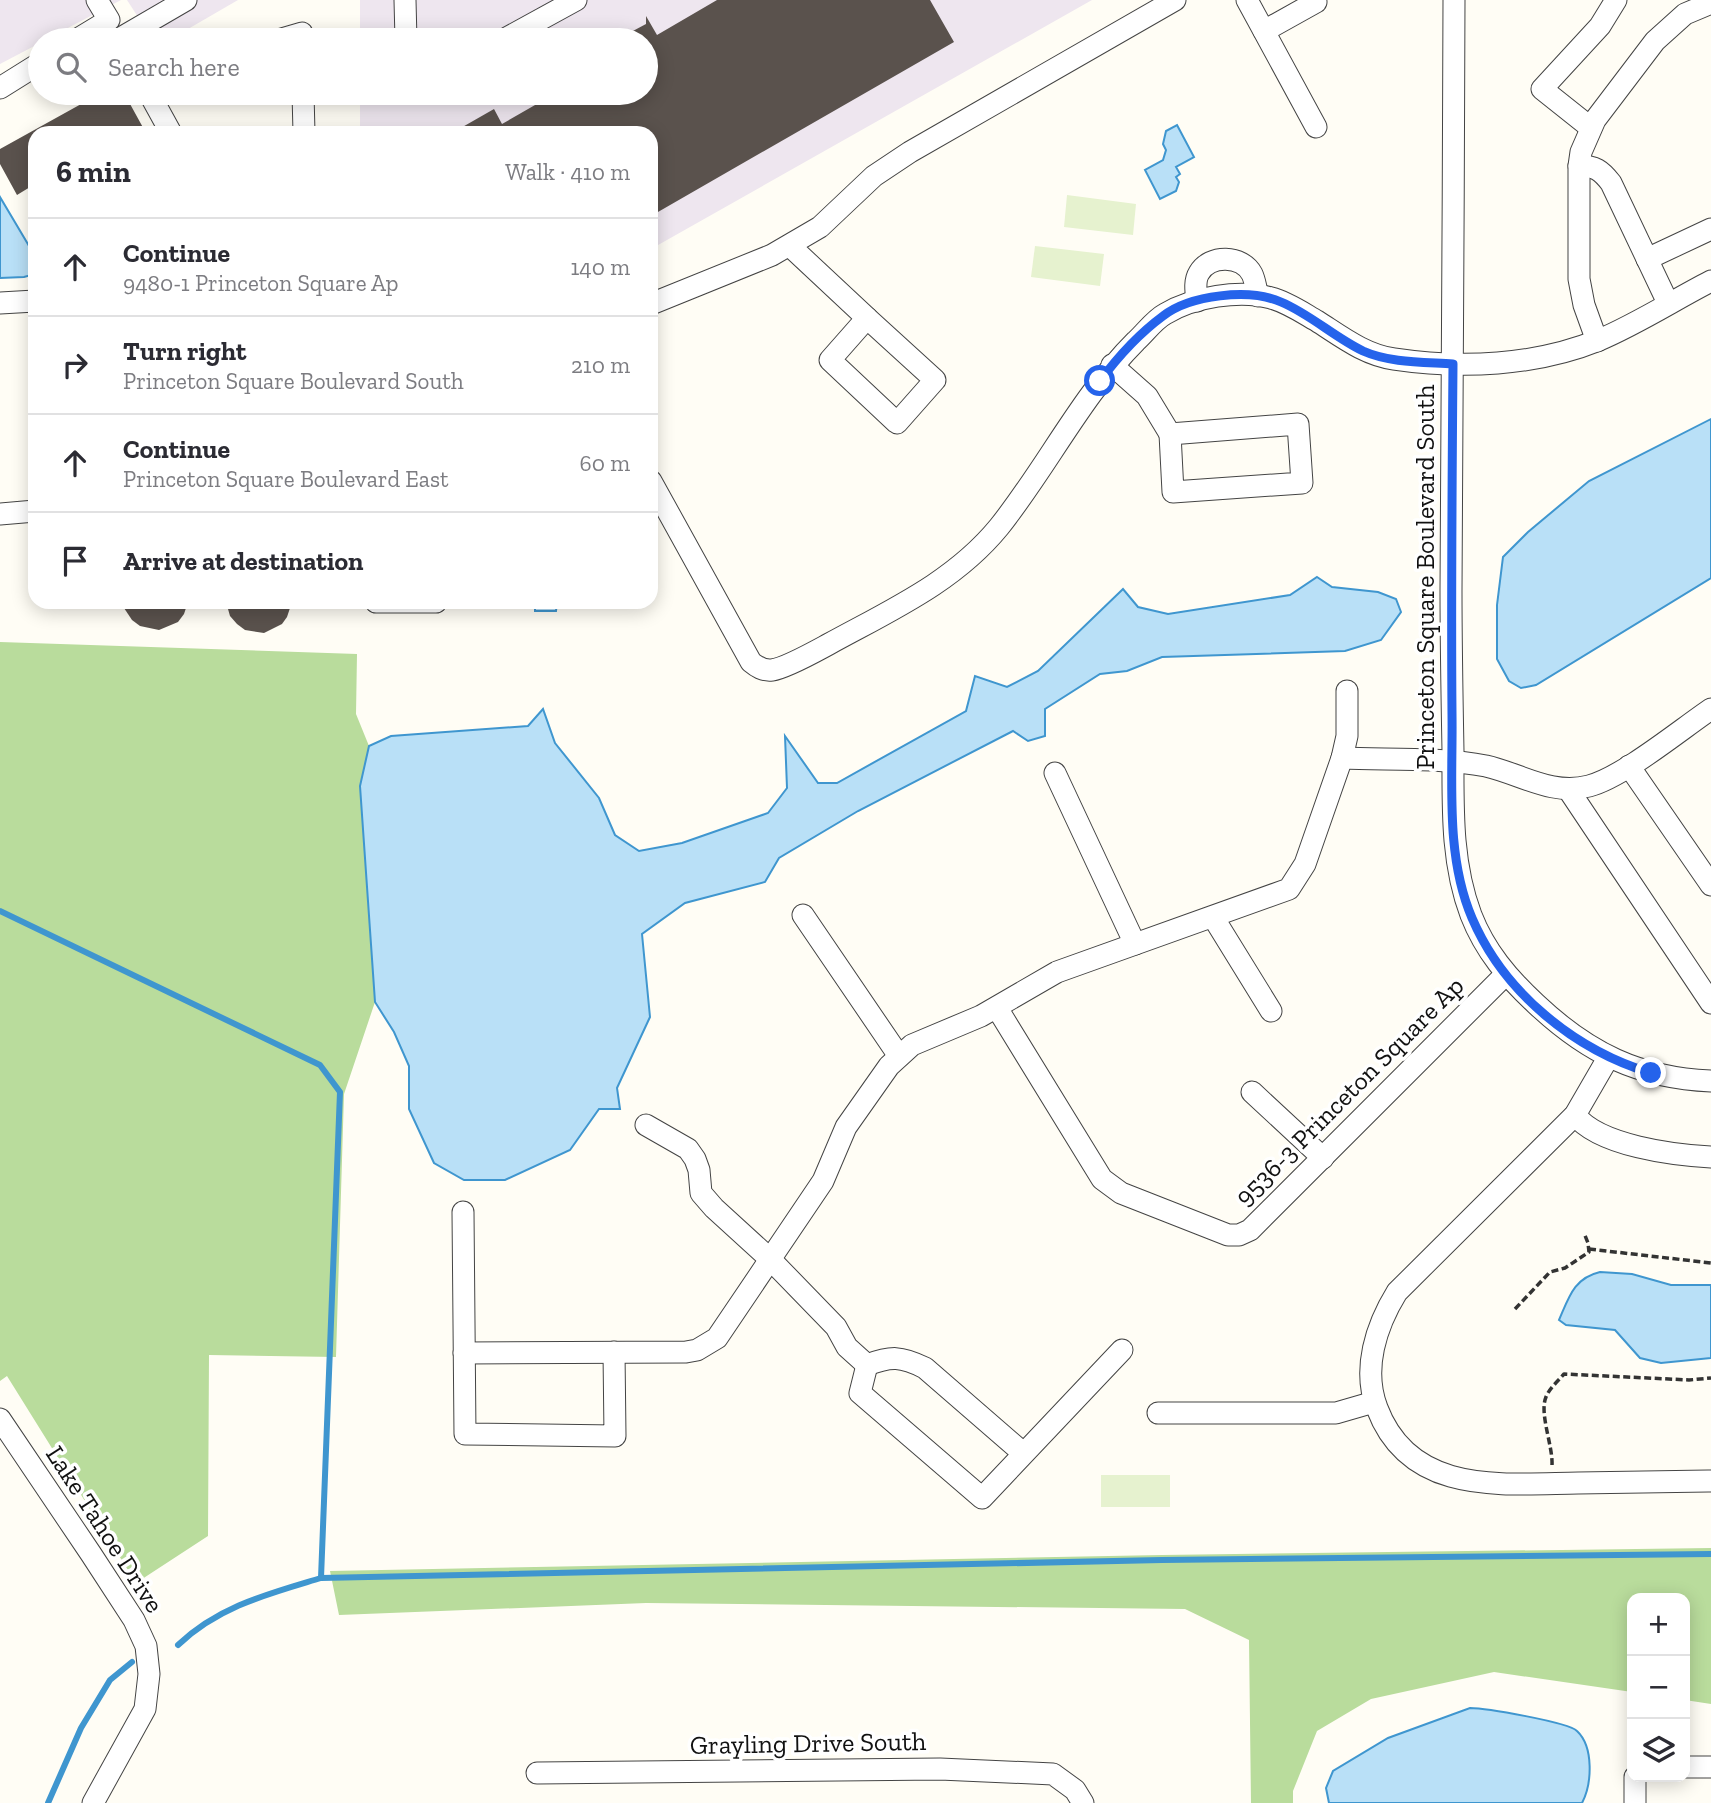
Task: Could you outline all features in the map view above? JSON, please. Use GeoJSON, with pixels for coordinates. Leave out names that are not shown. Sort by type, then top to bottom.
{"type":"FeatureCollection","features":[{"type":"Feature","properties":{"kind":"street"},"geometry":{"type":"LineString","coordinates":[[97,0],[113,28]]}},
{"type":"Feature","properties":{"kind":"street"},"geometry":{"type":"LineString","coordinates":[[127,28],[186,0]]}},
{"type":"Feature","properties":{"kind":"street"},"geometry":{"type":"LineString","coordinates":[[525,28],[576,0]]}},
{"type":"Feature","properties":{"kind":"street"},"geometry":{"type":"LineString","coordinates":[[658,301],[772,256],[790,246],[820,227],[874,176],[910,152],[1175,0]]}},
{"type":"Feature","properties":{"kind":"street"},"geometry":{"type":"LineString","coordinates":[[1247,0],[1316,127]]}},
{"type":"Feature","properties":{"kind":"street"},"geometry":{"type":"LineString","coordinates":[[1264,31],[1316,2],[1315,0]]}},
{"type":"Feature","properties":{"kind":"street","name":"Princeton Square Boulevard South"},"geometry":{"type":"LineString","coordinates":[[1454,0],[1453,762],[1454,839],[1458,878],[1471,917],[1486,948],[1506,974],[1560,1027],[1608,1058],[1667,1077],[1711,1081]]}},
{"type":"Feature","properties":{"kind":"street"},"geometry":{"type":"LineString","coordinates":[[1591,128],[1542,89],[1600,26],[1616,0]]}},
{"type":"Feature","properties":{"kind":"street"},"geometry":{"type":"LineString","coordinates":[[407,28],[408,2]]}},
{"type":"Feature","properties":{"kind":"street"},"geometry":{"type":"LineString","coordinates":[[1597,341],[1584,305],[1579,279],[1579,166],[1591,128],[1602,108],[1666,29],[1685,14],[1710,2]]}},
{"type":"Feature","properties":{"kind":"street"},"geometry":{"type":"LineString","coordinates":[[0,88],[28,70]]}},
{"type":"Feature","properties":{"kind":"street"},"geometry":{"type":"LineString","coordinates":[[156,105],[167,126]]}},
{"type":"Feature","properties":{"kind":"street"},"geometry":{"type":"LineString","coordinates":[[303,105],[304,126]]}},
{"type":"Feature","properties":{"kind":"street"},"geometry":{"type":"LineString","coordinates":[[1579,166],[1591,166],[1601,170],[1611,183],[1668,303]]}},
{"type":"Feature","properties":{"kind":"street"},"geometry":{"type":"LineString","coordinates":[[1647,259],[1711,229]]}},
{"type":"Feature","properties":{"kind":"street"},"geometry":{"type":"LineString","coordinates":[[790,246],[935,380],[897,424],[830,360],[867,318]]}},
{"type":"Feature","properties":{"kind":"street"},"geometry":{"type":"LineString","coordinates":[[1197,301],[1195,282],[1199,271],[1215,260],[1229,259],[1243,264],[1252,274],[1258,296]]}},
{"type":"Feature","properties":{"kind":"street"},"geometry":{"type":"LineString","coordinates":[[658,494],[751,662],[761,669],[772,670],[815,651],[932,588],[979,550],[1017,504],[1112,365],[1164,314],[1197,301],[1229,295],[1269,297],[1284,303],[1363,351],[1396,360],[1453,364],[1503,362],[1535,358],[1597,341],[1711,281]]}},
{"type":"Feature","properties":{"kind":"street"},"geometry":{"type":"LineString","coordinates":[[0,303],[28,301]]}},
{"type":"Feature","properties":{"kind":"street"},"geometry":{"type":"LineString","coordinates":[[1112,365],[1147,396],[1170,434],[1173,492],[1302,483],[1298,424],[1170,434]]}},
{"type":"Feature","properties":{"kind":"street"},"geometry":{"type":"LineString","coordinates":[[0,514],[28,512]]}},
{"type":"Feature","properties":{"kind":"street"},"geometry":{"type":"LineString","coordinates":[[464,1353],[697,1350],[717,1338],[823,1181],[846,1127],[884,1072],[912,1045],[997,1008],[1057,972],[1289,889],[1305,864],[1342,758],[1347,736],[1347,691]]}},
{"type":"Feature","properties":{"kind":"street"},"geometry":{"type":"LineString","coordinates":[[1342,758],[1453,762],[1486,766],[1545,786],[1568,789],[1589,786],[1629,766],[1711,709]]}},
{"type":"Feature","properties":{"kind":"street"},"geometry":{"type":"LineString","coordinates":[[1629,766],[1711,885]]}},
{"type":"Feature","properties":{"kind":"street"},"geometry":{"type":"LineString","coordinates":[[1055,773],[1135,944]]}},
{"type":"Feature","properties":{"kind":"street"},"geometry":{"type":"LineString","coordinates":[[1568,789],[1711,1003]]}},
{"type":"Feature","properties":{"kind":"street"},"geometry":{"type":"LineString","coordinates":[[803,915],[899,1056]]}},
{"type":"Feature","properties":{"kind":"street"},"geometry":{"type":"LineString","coordinates":[[1213,917],[1271,1011]]}},
{"type":"Feature","properties":{"kind":"street","name":"9536-3 Princeton Square Ap"},"geometry":{"type":"LineString","coordinates":[[997,1008],[1102,1179],[1121,1193],[1228,1235],[1239,1235],[1250,1230],[1506,974]]}},
{"type":"Feature","properties":{"kind":"street"},"geometry":{"type":"LineString","coordinates":[[1608,1058],[1576,1115],[1397,1293],[1376,1335],[1371,1363],[1374,1402],[1381,1420],[1408,1456],[1432,1470],[1458,1480],[1484,1483],[1711,1481]]}},
{"type":"Feature","properties":{"kind":"street"},"geometry":{"type":"LineString","coordinates":[[1252,1092],[1323,1158]]}},
{"type":"Feature","properties":{"kind":"street"},"geometry":{"type":"LineString","coordinates":[[1576,1115],[1582,1123],[1611,1139],[1659,1151],[1711,1157]]}},
{"type":"Feature","properties":{"kind":"street"},"geometry":{"type":"LineString","coordinates":[[646,1125],[688,1149],[699,1170],[701,1193],[836,1327],[847,1347],[867,1365]]}},
{"type":"Feature","properties":{"kind":"street"},"geometry":{"type":"LineString","coordinates":[[463,1212],[465,1434],[615,1436],[614,1352]]}},
{"type":"Feature","properties":{"kind":"street"},"geometry":{"type":"LineString","coordinates":[[867,1365],[860,1393],[982,1499],[1122,1350]]}},
{"type":"Feature","properties":{"kind":"street"},"geometry":{"type":"LineString","coordinates":[[867,1365],[888,1357],[909,1360],[925,1368],[1023,1453]]}},
{"type":"Feature","properties":{"kind":"street"},"geometry":{"type":"LineString","coordinates":[[1158,1413],[1336,1413],[1374,1402]]}},
{"type":"Feature","properties":{"kind":"street","name":"Lake Tahoe Drive"},"geometry":{"type":"LineString","coordinates":[[0,1419],[134,1620],[146,1646],[148,1693],[140,1720],[93,1803]]}},
{"type":"Feature","properties":{"kind":"street"},"geometry":{"type":"LineString","coordinates":[[1690,1767],[1711,1767]]}},
{"type":"Feature","properties":{"kind":"street","name":"Grayling Drive South"},"geometry":{"type":"LineString","coordinates":[[537,1773],[940,1769],[1053,1774],[1079,1797]]}},
{"type":"Feature","properties":{"kind":"street"},"geometry":{"type":"LineString","coordinates":[[1635,1803],[1636,1782]]}},
{"type":"Feature","properties":{"kind":"path"},"geometry":{"type":"LineString","coordinates":[[1515,1309],[1550,1272],[1565,1268],[1589,1252],[1584,1233]]}},
{"type":"Feature","properties":{"kind":"path"},"geometry":{"type":"LineString","coordinates":[[1589,1249],[1711,1263]]}},
{"type":"Feature","properties":{"kind":"path"},"geometry":{"type":"LineString","coordinates":[[1550,1483],[1552,1453],[1544,1406],[1546,1397],[1563,1374],[1689,1380],[1711,1378]]}},
{"type":"Feature","properties":{"kind":"shaded area"},"geometry":{"type":"Polygon","coordinates":[[[0,0],[121,0],[68,28],[28,28],[28,49],[0,64],[0,0]]]}},
{"type":"Feature","properties":{"kind":"shaded area"},"geometry":{"type":"Polygon","coordinates":[[[127,0],[238,0],[190,28],[145,28],[127,0]]]}},
{"type":"Feature","properties":{"kind":"shaded area"},"geometry":{"type":"Polygon","coordinates":[[[360,0],[1092,0],[658,245],[658,126],[360,126],[360,105],[658,105],[658,28],[360,28],[360,0]]]}},
{"type":"Feature","properties":{"kind":"green space"},"geometry":{"type":"Polygon","coordinates":[[[1067,195],[1136,204],[1133,235],[1064,227],[1067,195]]]}},
{"type":"Feature","properties":{"kind":"green space"},"geometry":{"type":"Polygon","coordinates":[[[1035,246],[1104,254],[1100,286],[1031,277],[1035,246]]]}},
{"type":"Feature","properties":{"kind":"green space"},"geometry":{"type":"Polygon","coordinates":[[[0,642],[357,654],[356,714],[369,746],[360,786],[375,1002],[344,1094],[336,1357],[209,1355],[208,1536],[136,1583],[7,1376],[0,1381],[0,642]]]}},
{"type":"Feature","properties":{"kind":"green space"},"geometry":{"type":"Polygon","coordinates":[[[1101,1475],[1170,1475],[1170,1507],[1101,1507],[1101,1475]]]}},
{"type":"Feature","properties":{"kind":"green space"},"geometry":{"type":"Polygon","coordinates":[[[1711,1548],[1711,1704],[1690,1701],[1690,1593],[1627,1593],[1627,1691],[1494,1672],[1371,1699],[1317,1731],[1293,1791],[1293,1803],[1251,1803],[1249,1640],[1185,1609],[646,1603],[339,1615],[330,1571],[1162,1555],[1711,1548]]]}},
{"type":"Feature","properties":{"kind":"water"},"geometry":{"type":"Polygon","coordinates":[[[1177,125],[1194,157],[1176,167],[1180,174],[1176,177],[1179,182],[1176,191],[1160,199],[1145,170],[1163,160],[1166,131],[1177,125]]]}},
{"type":"Feature","properties":{"kind":"water"},"geometry":{"type":"Polygon","coordinates":[[[0,197],[28,244],[28,276],[0,278],[0,197]]]}},
{"type":"Feature","properties":{"kind":"water"},"geometry":{"type":"Polygon","coordinates":[[[1711,419],[1711,578],[1536,685],[1521,688],[1509,681],[1497,659],[1497,605],[1503,557],[1528,532],[1589,481],[1711,419]]]}},
{"type":"Feature","properties":{"kind":"water"},"geometry":{"type":"Polygon","coordinates":[[[1317,577],[1332,587],[1378,592],[1396,599],[1401,612],[1381,640],[1345,651],[1162,657],[1127,671],[1100,674],[1045,709],[1045,736],[1028,741],[1013,731],[858,811],[779,858],[765,882],[685,903],[642,934],[650,1017],[617,1088],[620,1109],[599,1109],[570,1150],[505,1180],[464,1180],[434,1163],[409,1109],[409,1066],[394,1032],[375,1002],[360,786],[369,746],[391,736],[528,726],[543,709],[555,743],[599,798],[615,835],[639,851],[682,843],[768,813],[787,788],[785,736],[818,783],[837,783],[966,711],[975,676],[1007,687],[1038,671],[1123,589],[1138,607],[1168,614],[1290,595],[1317,577]]]}},
{"type":"Feature","properties":{"kind":"water"},"geometry":{"type":"Polygon","coordinates":[[[535,609],[556,609],[556,611],[535,609]]]}},
{"type":"Feature","properties":{"kind":"water"},"geometry":{"type":"Polygon","coordinates":[[[1600,1272],[1632,1274],[1671,1285],[1711,1285],[1711,1358],[1661,1363],[1640,1358],[1615,1330],[1566,1325],[1559,1320],[1578,1284],[1600,1272]]]}},
{"type":"Feature","properties":{"kind":"water"},"geometry":{"type":"Polygon","coordinates":[[[1470,1708],[1543,1720],[1577,1731],[1586,1746],[1590,1766],[1588,1786],[1582,1803],[1329,1803],[1326,1788],[1333,1771],[1388,1738],[1470,1708]]]}},
{"type":"Feature","properties":{"kind":"building"},"geometry":{"type":"Polygon","coordinates":[[[717,0],[930,0],[954,42],[658,212],[658,126],[464,126],[494,109],[502,124],[535,105],[658,105],[658,34],[717,0]]]}},
{"type":"Feature","properties":{"kind":"building"},"geometry":{"type":"Polygon","coordinates":[[[646,16],[653,28],[638,28],[646,24],[646,16]]]}},
{"type":"Feature","properties":{"kind":"building"},"geometry":{"type":"Polygon","coordinates":[[[79,105],[131,105],[142,126],[41,126],[79,105]]]}},
{"type":"Feature","properties":{"kind":"building"},"geometry":{"type":"Polygon","coordinates":[[[28,133],[28,188],[17,195],[0,164],[0,149],[28,133]]]}},
{"type":"Feature","properties":{"kind":"building"},"geometry":{"type":"Polygon","coordinates":[[[125,609],[186,609],[178,622],[159,630],[140,626],[125,609]]]}},
{"type":"Feature","properties":{"kind":"building"},"geometry":{"type":"Polygon","coordinates":[[[228,609],[290,609],[282,624],[264,633],[245,630],[230,616],[228,609]]]}},
{"type":"Feature","properties":{"kind":"waterway"},"geometry":{"type":"LineString","coordinates":[[0,911],[320,1065],[340,1092],[321,1578]]}},
{"type":"Feature","properties":{"kind":"waterway"},"geometry":{"type":"LineString","coordinates":[[178,1645],[210,1620],[227,1611],[263,1596],[321,1578],[1162,1560],[1711,1554]]}},
{"type":"Feature","properties":{"kind":"waterway"},"geometry":{"type":"LineString","coordinates":[[48,1803],[81,1728],[110,1680],[132,1662]]}},
{"type":"Feature","properties":{"kind":"route"},"geometry":{"type":"LineString","coordinates":[[1100,381],[1112,365],[1164,314],[1207,297],[1229,295],[1269,297],[1284,303],[1363,351],[1384,358],[1453,364],[1451,627],[1454,839],[1458,878],[1471,917],[1486,948],[1514,984],[1560,1027],[1585,1044],[1608,1058],[1651,1073]]}}]}
